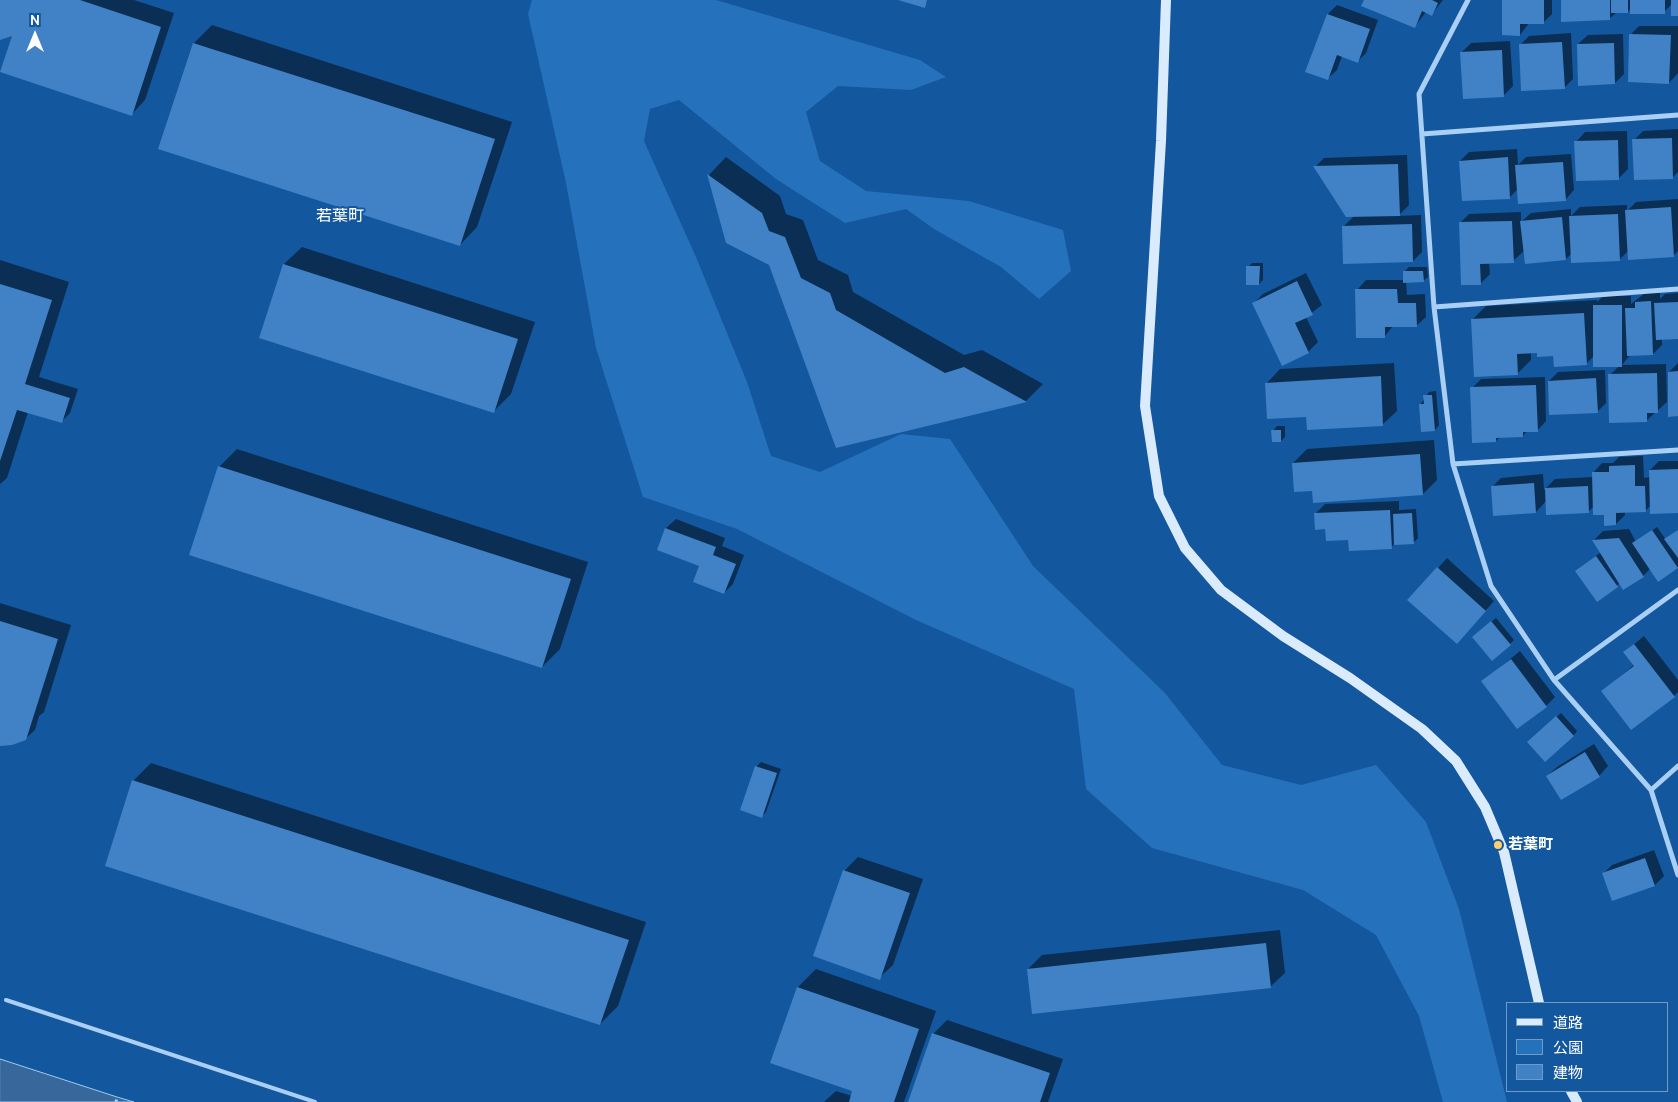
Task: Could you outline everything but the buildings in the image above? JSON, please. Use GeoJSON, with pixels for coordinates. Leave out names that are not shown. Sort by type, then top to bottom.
{"type":"FeatureCollection","features":[{"type":"Feature","properties":{"kind":"street"},"geometry":{"type":"LineString","coordinates":[[1166,0],[1161,141],[1145,406],[1159,496],[1185,548],[1221,590],[1283,636],[1350,678],[1422,728],[1456,761],[1485,807],[1504,852],[1539,1002]]}},
{"type":"Feature","properties":{"kind":"street"},"geometry":{"type":"LineString","coordinates":[[1468,0],[1418,94],[1434,306],[1453,464],[1491,586],[1554,680],[1651,790],[1678,875]]}},
{"type":"Feature","properties":{"kind":"street"},"geometry":{"type":"LineString","coordinates":[[1422,134],[1678,115]]}},
{"type":"Feature","properties":{"kind":"street"},"geometry":{"type":"LineString","coordinates":[[1434,306],[1678,288]]}},
{"type":"Feature","properties":{"kind":"street"},"geometry":{"type":"LineString","coordinates":[[1453,464],[1678,450]]}},
{"type":"Feature","properties":{"kind":"street"},"geometry":{"type":"LineString","coordinates":[[1554,680],[1678,590]]}},
{"type":"Feature","properties":{"kind":"street"},"geometry":{"type":"LineString","coordinates":[[1651,790],[1678,766]]}},
{"type":"Feature","properties":{"kind":"lane"},"geometry":{"type":"LineString","coordinates":[[6,1000],[315,1102]]}},
{"type":"Feature","properties":{"kind":"path"},"geometry":{"type":"LineString","coordinates":[[116,1102],[117,1097]]}},
{"type":"Feature","properties":{"kind":"green space"},"geometry":{"type":"Polygon","coordinates":[[[532,0],[716,0],[920,60],[946,77],[911,90],[838,86],[806,112],[820,161],[866,191],[969,201],[1063,230],[1071,271],[1039,299],[1001,267],[934,229],[906,209],[845,223],[776,179],[679,100],[650,109],[644,141],[696,257],[747,382],[771,456],[820,472],[901,434],[950,439],[1033,566],[1165,693],[1222,765],[1301,785],[1376,765],[1426,822],[1459,909],[1507,1102],[1443,1102],[1419,1016],[1376,935],[1303,890],[1152,848],[1086,789],[1074,689],[916,620],[737,529],[643,497],[596,348],[566,183],[528,14],[532,0]]]}},
{"type":"Feature","properties":{"kind":"shaded area"},"geometry":{"type":"Polygon","coordinates":[[[0,1059],[117,1097],[134,1102],[0,1102],[0,1059]]]}},
{"type":"Feature","properties":{"kind":"place","name":"若葉町"},"geometry":{"type":"Point","coordinates":[1498,845]}},
{"type":"Feature","properties":{"kind":"district","name":"若葉町"},"geometry":{"type":"Point","coordinates":[340,216]}}]}
